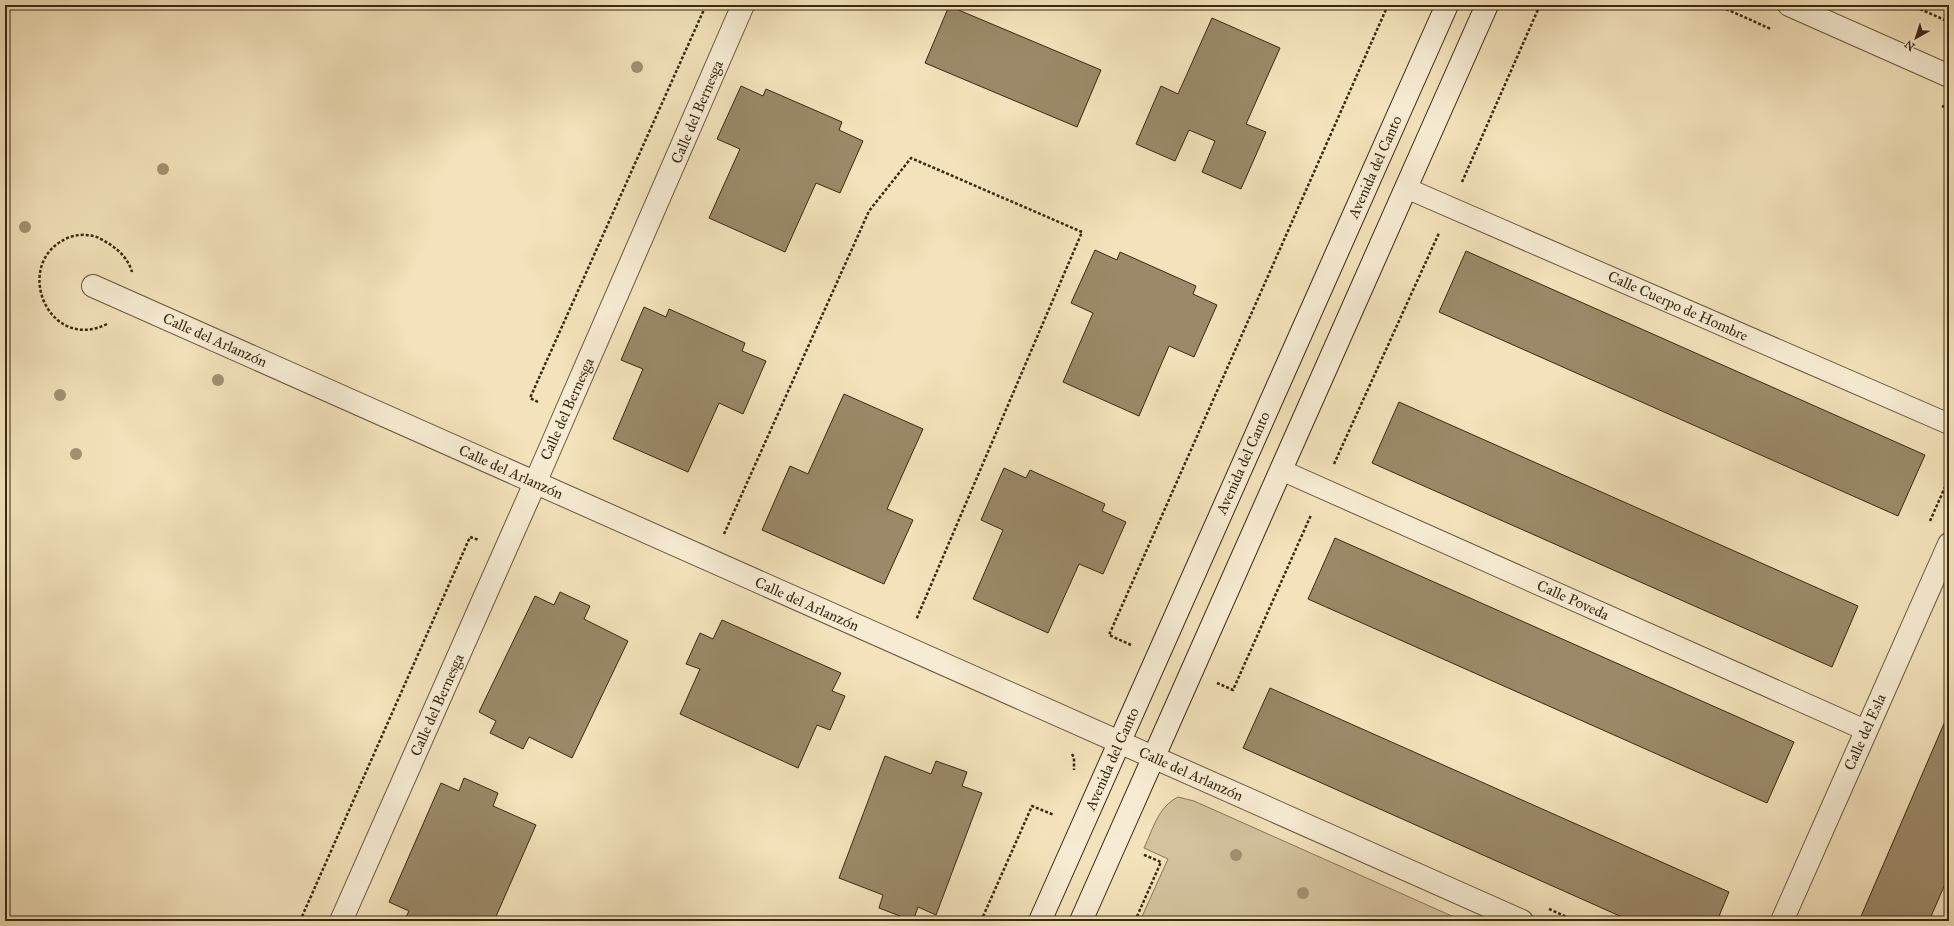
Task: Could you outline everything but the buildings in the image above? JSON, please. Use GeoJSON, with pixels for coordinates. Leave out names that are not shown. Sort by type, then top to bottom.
{"type":"FeatureCollection","features":[{"type":"Feature","properties":{"kind":"street","name":"Calle del Bernesga"},"geometry":{"type":"LineString","coordinates":[[341,921],[535,482],[743,5]]}},
{"type":"Feature","properties":{"kind":"street","name":"Avenida del Canto"},"geometry":{"type":"LineString","coordinates":[[1040,921],[1447,5]]}},
{"type":"Feature","properties":{"kind":"street"},"geometry":{"type":"LineString","coordinates":[[1081,921],[1152,757],[1487,5]]}},
{"type":"Feature","properties":{"kind":"street"},"geometry":{"type":"LineString","coordinates":[[1789,5],[1949,76]]}},
{"type":"Feature","properties":{"kind":"street","name":"Calle del Arlanzón"},"geometry":{"type":"LineString","coordinates":[[93,286],[1522,921]]}},
{"type":"Feature","properties":{"kind":"street","name":"Calle del Esla"},"geometry":{"type":"LineString","coordinates":[[1782,921],[1949,544]]}},
{"type":"Feature","properties":{"kind":"lane","name":"Calle Cuerpo de Hombre"},"geometry":{"type":"LineString","coordinates":[[1406,188],[1949,424]]}},
{"type":"Feature","properties":{"kind":"lane","name":"Calle Poveda"},"geometry":{"type":"LineString","coordinates":[[1281,470],[1866,730]]}},
{"type":"Feature","properties":{"kind":"path"},"geometry":{"type":"LineString","coordinates":[[1132,646],[1109,635],[1388,5]]}},
{"type":"Feature","properties":{"kind":"path"},"geometry":{"type":"LineString","coordinates":[[1459,189],[1540,5]]}},
{"type":"Feature","properties":{"kind":"path"},"geometry":{"type":"LineString","coordinates":[[1911,5],[1949,22]]}},
{"type":"Feature","properties":{"kind":"path"},"geometry":{"type":"LineString","coordinates":[[723,536],[869,210],[911,158],[1082,232],[915,622]]}},
{"type":"Feature","properties":{"kind":"path"},"geometry":{"type":"LineString","coordinates":[[1331,470],[1439,232]]}},
{"type":"Feature","properties":{"kind":"path"},"geometry":{"type":"LineString","coordinates":[[1930,522],[1949,478]]}},
{"type":"Feature","properties":{"kind":"path"},"geometry":{"type":"LineString","coordinates":[[1211,680],[1233,690],[1314,508]]}},
{"type":"Feature","properties":{"kind":"path"},"geometry":{"type":"LineString","coordinates":[[1070,749],[1074,758],[1074,771]]}},
{"type":"Feature","properties":{"kind":"path"},"geometry":{"type":"LineString","coordinates":[[980,921],[1032,806],[1054,816],[1056,810]]}},
{"type":"Feature","properties":{"kind":"path"},"geometry":{"type":"LineString","coordinates":[[1135,921],[1161,862],[1137,852]]}},
{"type":"Feature","properties":{"kind":"path"},"geometry":{"type":"LineString","coordinates":[[1548,908],[1576,921]]}},
{"type":"Feature","properties":{"kind":"shaded area"},"geometry":{"type":"Polygon","coordinates":[[[1178,797],[1194,801],[1463,921],[1140,921],[1168,859],[1144,848],[1153,826],[1161,813],[1171,801],[1178,797]]]}}]}
